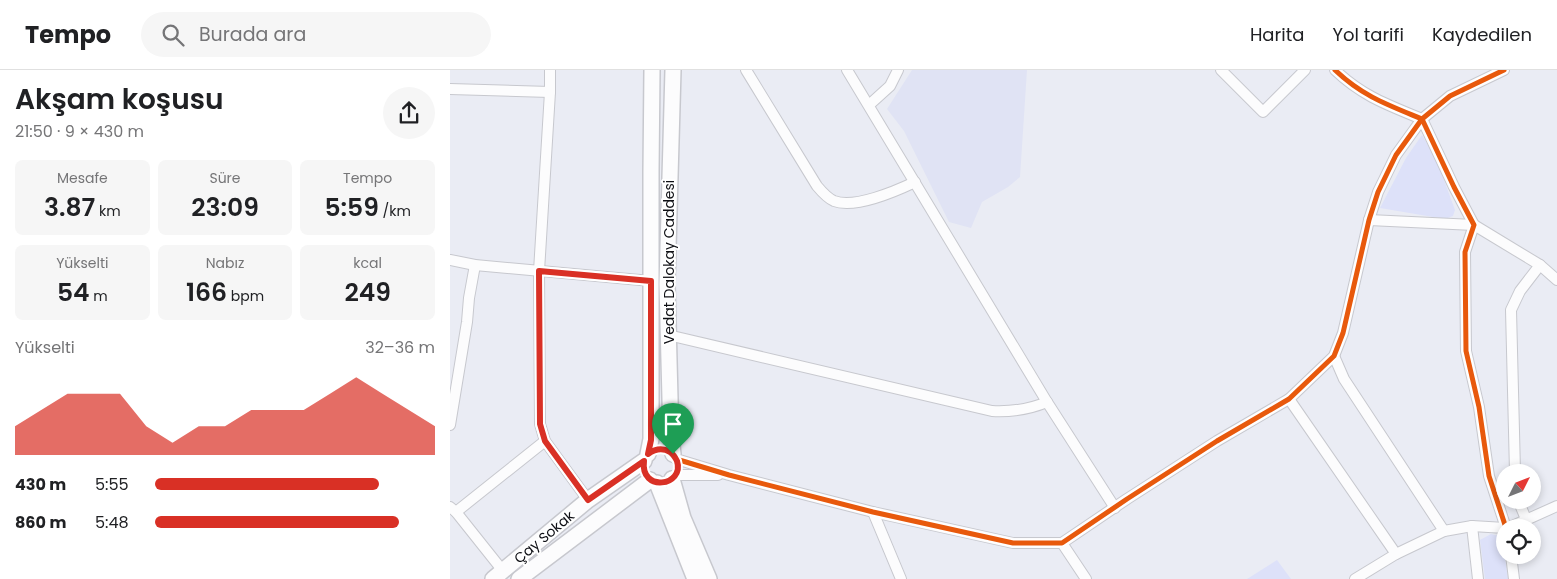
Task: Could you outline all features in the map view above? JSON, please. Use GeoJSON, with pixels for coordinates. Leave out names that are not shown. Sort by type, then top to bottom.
{"type":"FeatureCollection","features":[{"type":"Feature","properties":{"kind":"main road"},"geometry":{"type":"LineString","coordinates":[[652,70],[651,440],[644,471],[654,481],[695,579]]}},
{"type":"Feature","properties":{"kind":"main road","name":"Vedat Dalokay Caddesi"},"geometry":{"type":"LineString","coordinates":[[673,70],[667,284],[671,437],[675,457]]}},
{"type":"Feature","properties":{"kind":"main road"},"geometry":{"type":"LineString","coordinates":[[646,458],[658,449],[663,449],[675,457],[677,470],[674,477],[683,518],[709,579]]}},
{"type":"Feature","properties":{"kind":"main road","name":"Çay Sokak"},"geometry":{"type":"LineString","coordinates":[[498,575],[588,500],[646,458]]}},
{"type":"Feature","properties":{"kind":"main road"},"geometry":{"type":"LineString","coordinates":[[654,481],[662,483],[674,477]]}},
{"type":"Feature","properties":{"kind":"main road","name":"Çay Sokak"},"geometry":{"type":"LineString","coordinates":[[520,579],[654,481]]}},
{"type":"Feature","properties":{"kind":"street"},"geometry":{"type":"LineString","coordinates":[[550,70],[539,271],[540,424],[545,441],[588,500]]}},
{"type":"Feature","properties":{"kind":"street"},"geometry":{"type":"LineString","coordinates":[[746,70],[817,186],[828,198],[840,203],[852,203],[887,195],[915,182]]}},
{"type":"Feature","properties":{"kind":"street"},"geometry":{"type":"LineString","coordinates":[[848,70],[1047,402],[1115,508]]}},
{"type":"Feature","properties":{"kind":"street"},"geometry":{"type":"LineString","coordinates":[[869,105],[890,86],[898,70]]}},
{"type":"Feature","properties":{"kind":"street"},"geometry":{"type":"LineString","coordinates":[[1221,70],[1263,112],[1305,70]]}},
{"type":"Feature","properties":{"kind":"street"},"geometry":{"type":"LineString","coordinates":[[1335,70],[1349,84],[1378,101],[1422,119],[1474,224],[1465,252],[1466,351],[1479,407],[1489,476],[1503,519]]}},
{"type":"Feature","properties":{"kind":"street"},"geometry":{"type":"LineString","coordinates":[[675,457],[729,475],[873,512],[1013,542],[1062,543],[1217,441],[1289,399],[1334,356],[1343,333],[1369,220],[1378,192],[1396,155],[1422,119],[1450,96],[1504,70]]}},
{"type":"Feature","properties":{"kind":"street"},"geometry":{"type":"LineString","coordinates":[[450,89],[550,92]]}},
{"type":"Feature","properties":{"kind":"street"},"geometry":{"type":"LineString","coordinates":[[1369,220],[1474,224],[1540,265],[1557,280]]}},
{"type":"Feature","properties":{"kind":"street"},"geometry":{"type":"LineString","coordinates":[[450,260],[475,265],[651,281]]}},
{"type":"Feature","properties":{"kind":"street"},"geometry":{"type":"LineString","coordinates":[[450,425],[475,265]]}},
{"type":"Feature","properties":{"kind":"street"},"geometry":{"type":"LineString","coordinates":[[1515,464],[1511,310],[1520,291],[1540,265]]}},
{"type":"Feature","properties":{"kind":"street"},"geometry":{"type":"LineString","coordinates":[[668,335],[992,411],[1013,412],[1034,408],[1047,402]]}},
{"type":"Feature","properties":{"kind":"street"},"geometry":{"type":"LineString","coordinates":[[1334,356],[1344,378],[1444,531]]}},
{"type":"Feature","properties":{"kind":"street"},"geometry":{"type":"LineString","coordinates":[[1289,399],[1396,554]]}},
{"type":"Feature","properties":{"kind":"street"},"geometry":{"type":"LineString","coordinates":[[498,575],[453,510],[545,441]]}},
{"type":"Feature","properties":{"kind":"street"},"geometry":{"type":"LineString","coordinates":[[674,477],[729,475]]}},
{"type":"Feature","properties":{"kind":"street"},"geometry":{"type":"LineString","coordinates":[[1528,519],[1557,506]]}},
{"type":"Feature","properties":{"kind":"street"},"geometry":{"type":"LineString","coordinates":[[873,512],[901,579]]}},
{"type":"Feature","properties":{"kind":"street"},"geometry":{"type":"LineString","coordinates":[[1472,526],[1478,579]]}},
{"type":"Feature","properties":{"kind":"street"},"geometry":{"type":"LineString","coordinates":[[1355,579],[1396,554],[1444,531],[1472,526],[1496,527]]}},
{"type":"Feature","properties":{"kind":"street"},"geometry":{"type":"LineString","coordinates":[[1062,543],[1086,579]]}},
{"type":"Feature","properties":{"kind":"street"},"geometry":{"type":"LineString","coordinates":[[1512,564],[1514,579]]}},
{"type":"Feature","properties":{"kind":"shaded area"},"geometry":{"type":"Polygon","coordinates":[[[912,70],[1027,70],[1020,177],[1008,187],[982,202],[971,228],[949,222],[904,131],[887,109],[912,70]]]}},
{"type":"Feature","properties":{"kind":"shaded area"},"geometry":{"type":"Polygon","coordinates":[[[1422,135],[1437,161],[1455,210],[1453,216],[1445,219],[1380,208],[1406,158],[1422,135]]]}},
{"type":"Feature","properties":{"kind":"shaded area"},"geometry":{"type":"Polygon","coordinates":[[[1491,534],[1496,535],[1496,564],[1506,564],[1508,579],[1485,579],[1480,540],[1491,534]]]}},
{"type":"Feature","properties":{"kind":"shaded area"},"geometry":{"type":"Polygon","coordinates":[[[1277,560],[1291,579],[1247,579],[1277,560]]]}},
{"type":"Feature","properties":{"kind":"cycle path"},"geometry":{"type":"LineString","coordinates":[[1335,70],[1365,93],[1422,119],[1474,225],[1465,252],[1466,351],[1479,407],[1489,476],[1503,519]]}},
{"type":"Feature","properties":{"kind":"cycle path"},"geometry":{"type":"LineString","coordinates":[[676,459],[729,475],[873,512],[1013,543],[1062,543],[1217,441],[1289,399],[1334,356],[1343,333],[1369,220],[1378,192],[1396,155],[1422,119],[1450,96],[1504,70]]}},
{"type":"Feature","properties":{"kind":"route"},"geometry":{"type":"LineString","coordinates":[[539,271],[651,281],[651,440],[648,454],[658,449],[663,449],[673,454],[678,464],[677,470],[668,482],[657,483],[650,480],[644,471],[644,461],[588,500],[545,441],[540,424],[539,271]]}}]}
